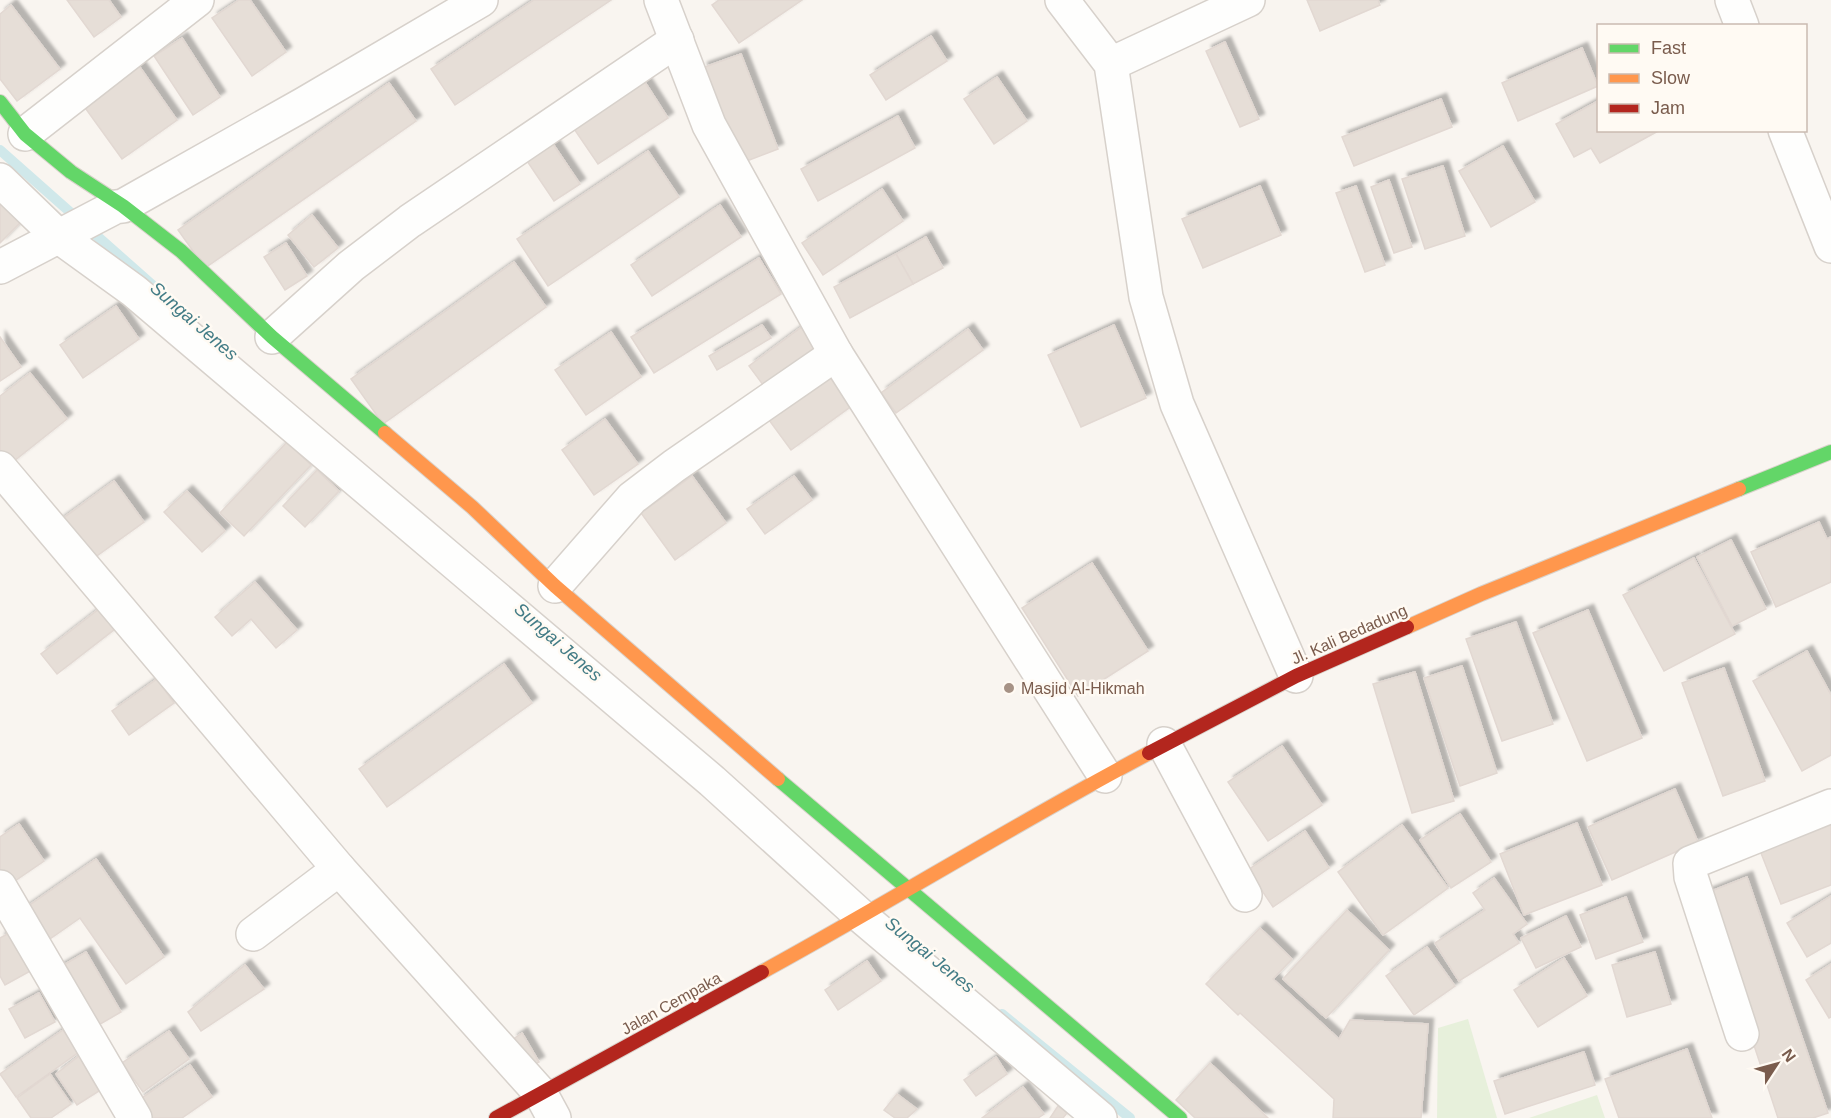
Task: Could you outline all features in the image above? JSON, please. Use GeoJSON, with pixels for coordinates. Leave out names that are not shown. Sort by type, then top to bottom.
{"type":"FeatureCollection","features":[{"type":"Feature","properties":{"kind":"street"},"geometry":{"type":"LineString","coordinates":[[25,134],[197,0]]}},
{"type":"Feature","properties":{"kind":"street"},"geometry":{"type":"LineString","coordinates":[[0,267],[119,207],[304,104],[481,0]]}},
{"type":"Feature","properties":{"kind":"street"},"geometry":{"type":"LineString","coordinates":[[661,0],[709,126],[836,354],[1105,776]]}},
{"type":"Feature","properties":{"kind":"street"},"geometry":{"type":"LineString","coordinates":[[1062,0],[1111,64],[1146,297],[1177,404],[1296,676]]}},
{"type":"Feature","properties":{"kind":"street"},"geometry":{"type":"LineString","coordinates":[[1111,64],[1195,11],[1248,0]]}},
{"type":"Feature","properties":{"kind":"street"},"geometry":{"type":"LineString","coordinates":[[1732,0],[1741,24]]}},
{"type":"Feature","properties":{"kind":"street"},"geometry":{"type":"LineString","coordinates":[[272,337],[351,266],[410,221],[677,40]]}},
{"type":"Feature","properties":{"kind":"street"},"geometry":{"type":"LineString","coordinates":[[0,102],[25,134],[71,172],[181,251],[272,337],[472,507],[555,586],[905,892],[1180,1118]]}},
{"type":"Feature","properties":{"kind":"street"},"geometry":{"type":"LineString","coordinates":[[1786,132],[1831,246]]}},
{"type":"Feature","properties":{"kind":"street"},"geometry":{"type":"LineString","coordinates":[[0,180],[69,231],[134,291],[868,914],[1100,1118]]}},
{"type":"Feature","properties":{"kind":"street"},"geometry":{"type":"LineString","coordinates":[[555,586],[632,498],[674,466],[836,354]]}},
{"type":"Feature","properties":{"kind":"street","name":"Jl. Kali Bedadung"},"geometry":{"type":"LineString","coordinates":[[905,892],[1105,776],[1296,676],[1481,594],[1831,452]]}},
{"type":"Feature","properties":{"kind":"street"},"geometry":{"type":"LineString","coordinates":[[0,468],[339,869],[547,1106]]}},
{"type":"Feature","properties":{"kind":"street"},"geometry":{"type":"LineString","coordinates":[[1164,744],[1245,895]]}},
{"type":"Feature","properties":{"kind":"street"},"geometry":{"type":"LineString","coordinates":[[1742,1034],[1691,877],[1690,863],[1831,806]]}},
{"type":"Feature","properties":{"kind":"street"},"geometry":{"type":"LineString","coordinates":[[254,934],[339,869]]}},
{"type":"Feature","properties":{"kind":"street"},"geometry":{"type":"LineString","coordinates":[[0,887],[135,1118]]}},
{"type":"Feature","properties":{"kind":"street","name":"Jalan Cempaka"},"geometry":{"type":"LineString","coordinates":[[496,1118],[547,1106],[905,892]]}},
{"type":"Feature","properties":{"kind":"green space"},"geometry":{"type":"Polygon","coordinates":[[[1468,1019],[1497,1118],[1437,1118],[1438,1028],[1468,1019]]]}},
{"type":"Feature","properties":{"kind":"green space"},"geometry":{"type":"Polygon","coordinates":[[[1597,1095],[1605,1118],[1529,1118],[1597,1095]]]}},
{"type":"Feature","properties":{"kind":"building"},"geometry":{"type":"Polygon","coordinates":[[[67,0],[109,0],[121,17],[94,37],[67,0]]]}},
{"type":"Feature","properties":{"kind":"building"},"geometry":{"type":"Polygon","coordinates":[[[239,0],[250,0],[286,52],[252,76],[212,18],[239,0]]]}},
{"type":"Feature","properties":{"kind":"building"},"geometry":{"type":"Polygon","coordinates":[[[534,0],[611,0],[455,105],[431,69],[534,0]]]}},
{"type":"Feature","properties":{"kind":"building"},"geometry":{"type":"Polygon","coordinates":[[[719,0],[802,0],[739,43],[712,5],[719,0]]]}},
{"type":"Feature","properties":{"kind":"building"},"geometry":{"type":"Polygon","coordinates":[[[1307,0],[1378,0],[1380,5],[1320,31],[1307,0]]]}},
{"type":"Feature","properties":{"kind":"building"},"geometry":{"type":"Polygon","coordinates":[[[11,5],[60,69],[17,101],[0,79],[0,14],[11,5]]]}},
{"type":"Feature","properties":{"kind":"building"},"geometry":{"type":"Polygon","coordinates":[[[931,36],[947,61],[886,100],[870,75],[931,36]]]}},
{"type":"Feature","properties":{"kind":"building"},"geometry":{"type":"Polygon","coordinates":[[[182,38],[220,97],[193,115],[154,56],[182,38]]]}},
{"type":"Feature","properties":{"kind":"building"},"geometry":{"type":"Polygon","coordinates":[[[1225,42],[1259,119],[1240,127],[1206,51],[1225,42]]]}},
{"type":"Feature","properties":{"kind":"building"},"geometry":{"type":"Polygon","coordinates":[[[1582,48],[1597,86],[1518,121],[1502,83],[1582,48]]]}},
{"type":"Feature","properties":{"kind":"building"},"geometry":{"type":"Polygon","coordinates":[[[741,54],[778,149],[739,164],[702,68],[741,54]]]}},
{"type":"Feature","properties":{"kind":"building"},"geometry":{"type":"Polygon","coordinates":[[[139,66],[177,120],[122,159],[83,105],[139,66]]]}},
{"type":"Feature","properties":{"kind":"building"},"geometry":{"type":"Polygon","coordinates":[[[641,76],[668,118],[598,164],[570,123],[641,76]]]}},
{"type":"Feature","properties":{"kind":"building"},"geometry":{"type":"Polygon","coordinates":[[[997,77],[1027,121],[994,144],[964,99],[997,77]]]}},
{"type":"Feature","properties":{"kind":"building"},"geometry":{"type":"Polygon","coordinates":[[[389,83],[416,121],[205,268],[178,230],[389,83]]]}},
{"type":"Feature","properties":{"kind":"building"},"geometry":{"type":"Polygon","coordinates":[[[1441,99],[1452,127],[1354,166],[1342,137],[1441,99]]]}},
{"type":"Feature","properties":{"kind":"building"},"geometry":{"type":"Polygon","coordinates":[[[1597,102],[1597,132],[1656,132],[1600,163],[1591,148],[1574,157],[1556,124],[1597,102]]]}},
{"type":"Feature","properties":{"kind":"building"},"geometry":{"type":"Polygon","coordinates":[[[898,116],[915,148],[818,201],[801,169],[898,116]]]}},
{"type":"Feature","properties":{"kind":"building"},"geometry":{"type":"Polygon","coordinates":[[[553,144],[580,184],[554,201],[527,161],[553,144]]]}},
{"type":"Feature","properties":{"kind":"building"},"geometry":{"type":"Polygon","coordinates":[[[1503,146],[1535,202],[1491,227],[1459,171],[1503,146]]]}},
{"type":"Feature","properties":{"kind":"building"},"geometry":{"type":"Polygon","coordinates":[[[648,151],[679,197],[548,286],[517,239],[648,151]]]}},
{"type":"Feature","properties":{"kind":"building"},"geometry":{"type":"Polygon","coordinates":[[[1443,166],[1465,236],[1425,249],[1402,179],[1443,166]]]}},
{"type":"Feature","properties":{"kind":"building"},"geometry":{"type":"Polygon","coordinates":[[[1389,180],[1412,247],[1394,253],[1371,187],[1389,180]]]}},
{"type":"Feature","properties":{"kind":"building"},"geometry":{"type":"Polygon","coordinates":[[[1260,186],[1281,235],[1203,268],[1182,219],[1260,186]]]}},
{"type":"Feature","properties":{"kind":"building"},"geometry":{"type":"Polygon","coordinates":[[[1356,186],[1385,265],[1365,272],[1336,193],[1356,186]]]}},
{"type":"Feature","properties":{"kind":"building"},"geometry":{"type":"Polygon","coordinates":[[[882,189],[903,221],[823,275],[802,243],[882,189]]]}},
{"type":"Feature","properties":{"kind":"building"},"geometry":{"type":"Polygon","coordinates":[[[0,191],[26,217],[0,243],[0,191]]]}},
{"type":"Feature","properties":{"kind":"building"},"geometry":{"type":"Polygon","coordinates":[[[720,205],[741,237],[652,296],[631,265],[720,205]]]}},
{"type":"Feature","properties":{"kind":"building"},"geometry":{"type":"Polygon","coordinates":[[[312,215],[338,248],[314,267],[288,235],[312,215]]]}},
{"type":"Feature","properties":{"kind":"building"},"geometry":{"type":"Polygon","coordinates":[[[926,237],[943,268],[913,284],[896,254],[926,237]]]}},
{"type":"Feature","properties":{"kind":"building"},"geometry":{"type":"Polygon","coordinates":[[[286,243],[307,276],[285,290],[264,257],[286,243]]]}},
{"type":"Feature","properties":{"kind":"building"},"geometry":{"type":"Polygon","coordinates":[[[896,254],[913,284],[850,318],[834,287],[896,254]]]}},
{"type":"Feature","properties":{"kind":"building"},"geometry":{"type":"Polygon","coordinates":[[[759,258],[781,294],[654,373],[631,337],[759,258]]]}},
{"type":"Feature","properties":{"kind":"building"},"geometry":{"type":"Polygon","coordinates":[[[514,262],[546,307],[383,424],[351,379],[514,262]]]}},
{"type":"Feature","properties":{"kind":"building"},"geometry":{"type":"Polygon","coordinates":[[[116,306],[139,339],[83,378],[60,345],[116,306]]]}},
{"type":"Feature","properties":{"kind":"building"},"geometry":{"type":"Polygon","coordinates":[[[762,325],[771,338],[717,370],[709,356],[762,325]]]}},
{"type":"Feature","properties":{"kind":"building"},"geometry":{"type":"Polygon","coordinates":[[[1114,325],[1146,398],[1081,427],[1048,355],[1114,325]]]}},
{"type":"Feature","properties":{"kind":"building"},"geometry":{"type":"Polygon","coordinates":[[[803,326],[823,353],[769,393],[749,366],[803,326]]]}},
{"type":"Feature","properties":{"kind":"building"},"geometry":{"type":"Polygon","coordinates":[[[968,329],[983,350],[896,413],[881,393],[968,329]]]}},
{"type":"Feature","properties":{"kind":"building"},"geometry":{"type":"Polygon","coordinates":[[[611,332],[641,377],[586,415],[555,370],[611,332]]]}},
{"type":"Feature","properties":{"kind":"building"},"geometry":{"type":"Polygon","coordinates":[[[0,337],[21,367],[0,381],[0,337]]]}},
{"type":"Feature","properties":{"kind":"building"},"geometry":{"type":"Polygon","coordinates":[[[828,371],[853,405],[791,450],[766,416],[828,371]]]}},
{"type":"Feature","properties":{"kind":"building"},"geometry":{"type":"Polygon","coordinates":[[[30,373],[67,419],[9,465],[0,454],[0,396],[30,373]]]}},
{"type":"Feature","properties":{"kind":"building"},"geometry":{"type":"Polygon","coordinates":[[[605,419],[638,464],[594,495],[562,450],[605,419]]]}},
{"type":"Feature","properties":{"kind":"building"},"geometry":{"type":"Polygon","coordinates":[[[287,442],[311,465],[244,536],[220,513],[287,442]]]}},
{"type":"Feature","properties":{"kind":"building"},"geometry":{"type":"Polygon","coordinates":[[[317,470],[339,491],[305,527],[283,506],[317,470]]]}},
{"type":"Feature","properties":{"kind":"building"},"geometry":{"type":"Polygon","coordinates":[[[692,476],[726,523],[675,560],[641,513],[692,476]]]}},
{"type":"Feature","properties":{"kind":"building"},"geometry":{"type":"Polygon","coordinates":[[[794,476],[812,500],[765,534],[747,509],[794,476]]]}},
{"type":"Feature","properties":{"kind":"building"},"geometry":{"type":"Polygon","coordinates":[[[114,481],[144,522],[87,563],[58,522],[114,481]]]}},
{"type":"Feature","properties":{"kind":"building"},"geometry":{"type":"Polygon","coordinates":[[[187,491],[225,531],[202,552],[164,512],[187,491]]]}},
{"type":"Feature","properties":{"kind":"building"},"geometry":{"type":"Polygon","coordinates":[[[1819,522],[1827,539],[1831,537],[1831,582],[1776,607],[1751,552],[1819,522]]]}},
{"type":"Feature","properties":{"kind":"building"},"geometry":{"type":"Polygon","coordinates":[[[1731,540],[1766,609],[1732,626],[1697,557],[1731,540]]]}},
{"type":"Feature","properties":{"kind":"building"},"geometry":{"type":"Polygon","coordinates":[[[1694,558],[1735,634],[1664,671],[1623,595],[1694,558]]]}},
{"type":"Feature","properties":{"kind":"building"},"geometry":{"type":"Polygon","coordinates":[[[1092,563],[1148,651],[1078,696],[1022,608],[1092,563]]]}},
{"type":"Feature","properties":{"kind":"building"},"geometry":{"type":"Polygon","coordinates":[[[255,582],[297,630],[276,648],[251,619],[232,636],[215,617],[255,582]]]}},
{"type":"Feature","properties":{"kind":"building"},"geometry":{"type":"Polygon","coordinates":[[[99,609],[115,629],[57,674],[41,654],[99,609]]]}},
{"type":"Feature","properties":{"kind":"building"},"geometry":{"type":"Polygon","coordinates":[[[1588,610],[1642,738],[1587,761],[1533,633],[1588,610]]]}},
{"type":"Feature","properties":{"kind":"building"},"geometry":{"type":"Polygon","coordinates":[[[1516,622],[1553,724],[1502,741],[1466,639],[1516,622]]]}},
{"type":"Feature","properties":{"kind":"building"},"geometry":{"type":"Polygon","coordinates":[[[1807,651],[1831,695],[1831,755],[1802,771],[1753,681],[1807,651]]]}},
{"type":"Feature","properties":{"kind":"building"},"geometry":{"type":"Polygon","coordinates":[[[504,664],[532,703],[387,807],[359,769],[504,664]]]}},
{"type":"Feature","properties":{"kind":"building"},"geometry":{"type":"Polygon","coordinates":[[[1462,666],[1497,773],[1460,786],[1424,678],[1462,666]]]}},
{"type":"Feature","properties":{"kind":"building"},"geometry":{"type":"Polygon","coordinates":[[[1724,668],[1765,781],[1723,796],[1682,683],[1724,668]]]}},
{"type":"Feature","properties":{"kind":"building"},"geometry":{"type":"Polygon","coordinates":[[[1415,672],[1454,801],[1412,813],[1373,684],[1415,672]]]}},
{"type":"Feature","properties":{"kind":"building"},"geometry":{"type":"Polygon","coordinates":[[[157,679],[174,703],[129,735],[112,711],[157,679]]]}},
{"type":"Feature","properties":{"kind":"building"},"geometry":{"type":"Polygon","coordinates":[[[1282,746],[1322,805],[1268,841],[1228,782],[1282,746]]]}},
{"type":"Feature","properties":{"kind":"building"},"geometry":{"type":"Polygon","coordinates":[[[1675,789],[1698,842],[1612,880],[1588,827],[1675,789]]]}},
{"type":"Feature","properties":{"kind":"building"},"geometry":{"type":"Polygon","coordinates":[[[1460,814],[1491,862],[1451,888],[1420,840],[1460,814]]]}},
{"type":"Feature","properties":{"kind":"building"},"geometry":{"type":"Polygon","coordinates":[[[1831,820],[1831,885],[1781,904],[1759,848],[1831,820]]]}},
{"type":"Feature","properties":{"kind":"building"},"geometry":{"type":"Polygon","coordinates":[[[1577,823],[1602,885],[1524,915],[1500,854],[1577,823]]]}},
{"type":"Feature","properties":{"kind":"building"},"geometry":{"type":"Polygon","coordinates":[[[19,824],[44,861],[9,885],[0,872],[0,837],[19,824]]]}},
{"type":"Feature","properties":{"kind":"building"},"geometry":{"type":"Polygon","coordinates":[[[1402,825],[1448,888],[1383,935],[1338,872],[1402,825]]]}},
{"type":"Feature","properties":{"kind":"building"},"geometry":{"type":"Polygon","coordinates":[[[1305,831],[1329,868],[1273,907],[1248,870],[1305,831]]]}},
{"type":"Feature","properties":{"kind":"building"},"geometry":{"type":"Polygon","coordinates":[[[96,859],[164,957],[126,984],[80,918],[47,941],[24,909],[96,859]]]}},
{"type":"Feature","properties":{"kind":"building"},"geometry":{"type":"Polygon","coordinates":[[[1747,877],[1828,1113],[1813,1118],[1778,1118],[1704,894],[1747,877]]]}},
{"type":"Feature","properties":{"kind":"building"},"geometry":{"type":"Polygon","coordinates":[[[1494,878],[1527,924],[1513,934],[1519,943],[1459,981],[1435,943],[1485,910],[1473,893],[1494,878]]]}},
{"type":"Feature","properties":{"kind":"building"},"geometry":{"type":"Polygon","coordinates":[[[1831,896],[1831,943],[1807,957],[1787,923],[1831,896]]]}},
{"type":"Feature","properties":{"kind":"building"},"geometry":{"type":"Polygon","coordinates":[[[1626,897],[1643,942],[1596,959],[1580,915],[1626,897]]]}},
{"type":"Feature","properties":{"kind":"building"},"geometry":{"type":"Polygon","coordinates":[[[1347,910],[1389,950],[1326,1018],[1283,979],[1347,910]]]}},
{"type":"Feature","properties":{"kind":"building"},"geometry":{"type":"Polygon","coordinates":[[[1566,916],[1581,947],[1536,968],[1521,938],[1566,916]]]}},
{"type":"Feature","properties":{"kind":"building"},"geometry":{"type":"Polygon","coordinates":[[[1260,928],[1292,959],[1273,979],[1339,1039],[1350,1020],[1428,1024],[1421,1118],[1333,1118],[1334,1099],[1206,984],[1260,928]]]}},
{"type":"Feature","properties":{"kind":"building"},"geometry":{"type":"Polygon","coordinates":[[[13,931],[34,969],[5,985],[0,976],[0,938],[13,931]]]}},
{"type":"Feature","properties":{"kind":"building"},"geometry":{"type":"Polygon","coordinates":[[[1427,947],[1455,986],[1414,1015],[1386,976],[1427,947]]]}},
{"type":"Feature","properties":{"kind":"building"},"geometry":{"type":"Polygon","coordinates":[[[86,952],[121,1012],[90,1030],[55,970],[86,952]]]}},
{"type":"Feature","properties":{"kind":"building"},"geometry":{"type":"Polygon","coordinates":[[[1655,952],[1671,1004],[1627,1017],[1612,965],[1655,952]]]}},
{"type":"Feature","properties":{"kind":"building"},"geometry":{"type":"Polygon","coordinates":[[[1564,958],[1587,996],[1538,1027],[1514,990],[1564,958]]]}},
{"type":"Feature","properties":{"kind":"building"},"geometry":{"type":"Polygon","coordinates":[[[867,961],[881,981],[838,1010],[825,990],[867,961]]]}},
{"type":"Feature","properties":{"kind":"building"},"geometry":{"type":"Polygon","coordinates":[[[1831,964],[1831,1017],[1829,1018],[1806,980],[1831,964]]]}},
{"type":"Feature","properties":{"kind":"building"},"geometry":{"type":"Polygon","coordinates":[[[245,965],[264,989],[201,1031],[188,1012],[245,965]]]}},
{"type":"Feature","properties":{"kind":"building"},"geometry":{"type":"Polygon","coordinates":[[[39,993],[55,1022],[25,1038],[9,1009],[39,993]]]}},
{"type":"Feature","properties":{"kind":"building"},"geometry":{"type":"Polygon","coordinates":[[[63,1030],[79,1052],[16,1097],[0,1074],[63,1030]]]}},
{"type":"Feature","properties":{"kind":"building"},"geometry":{"type":"Polygon","coordinates":[[[169,1031],[189,1059],[143,1092],[122,1063],[169,1031]]]}},
{"type":"Feature","properties":{"kind":"building"},"geometry":{"type":"Polygon","coordinates":[[[522,1033],[539,1062],[529,1067],[512,1040],[522,1033]]]}},
{"type":"Feature","properties":{"kind":"building"},"geometry":{"type":"Polygon","coordinates":[[[1687,1049],[1712,1118],[1619,1118],[1605,1079],[1687,1049]]]}},
{"type":"Feature","properties":{"kind":"building"},"geometry":{"type":"Polygon","coordinates":[[[1584,1052],[1595,1085],[1505,1114],[1494,1081],[1584,1052]]]}},
{"type":"Feature","properties":{"kind":"building"},"geometry":{"type":"Polygon","coordinates":[[[79,1056],[99,1091],[77,1105],[56,1074],[79,1056]]]}},
{"type":"Feature","properties":{"kind":"building"},"geometry":{"type":"Polygon","coordinates":[[[996,1057],[1007,1074],[976,1096],[964,1080],[996,1057]]]}},
{"type":"Feature","properties":{"kind":"building"},"geometry":{"type":"Polygon","coordinates":[[[1210,1063],[1268,1118],[1195,1118],[1176,1100],[1210,1063]]]}},
{"type":"Feature","properties":{"kind":"building"},"geometry":{"type":"Polygon","coordinates":[[[190,1065],[212,1097],[182,1118],[152,1118],[139,1100],[190,1065]]]}},
{"type":"Feature","properties":{"kind":"building"},"geometry":{"type":"Polygon","coordinates":[[[50,1074],[71,1104],[51,1118],[31,1118],[17,1098],[50,1074]]]}},
{"type":"Feature","properties":{"kind":"building"},"geometry":{"type":"Polygon","coordinates":[[[1023,1087],[1044,1114],[1038,1118],[982,1118],[1023,1087]]]}},
{"type":"Feature","properties":{"kind":"building"},"geometry":{"type":"Polygon","coordinates":[[[897,1094],[917,1109],[907,1118],[895,1118],[884,1110],[897,1094]]]}},
{"type":"Feature","properties":{"kind":"building"},"geometry":{"type":"Polygon","coordinates":[[[1058,1106],[1067,1113],[1063,1118],[1050,1118],[1058,1106]]]}},
{"type":"Feature","properties":{"kind":"waterway","name":"Sungai Jenes"},"geometry":{"type":"LineString","coordinates":[[0,150],[166,297]]}},
{"type":"Feature","properties":{"kind":"waterway","name":"Sungai Jenes"},"geometry":{"type":"LineString","coordinates":[[1002,1014],[1130,1118]]}},
{"type":"Feature","properties":{"kind":"traffic: fast"},"geometry":{"type":"LineString","coordinates":[[0,102],[25,134],[71,172],[123,206],[181,251],[272,337],[385,433]]}},
{"type":"Feature","properties":{"kind":"traffic: fast"},"geometry":{"type":"LineString","coordinates":[[1739,489],[1831,452]]}},
{"type":"Feature","properties":{"kind":"traffic: fast"},"geometry":{"type":"LineString","coordinates":[[778,779],[1180,1118]]}},
{"type":"Feature","properties":{"kind":"traffic: slow"},"geometry":{"type":"LineString","coordinates":[[385,433],[472,507],[555,586],[778,779]]}},
{"type":"Feature","properties":{"kind":"traffic: slow"},"geometry":{"type":"LineString","coordinates":[[1407,627],[1481,594],[1739,489]]}},
{"type":"Feature","properties":{"kind":"traffic: slow"},"geometry":{"type":"LineString","coordinates":[[762,972],[1149,753]]}},
{"type":"Feature","properties":{"kind":"traffic: jam"},"geometry":{"type":"LineString","coordinates":[[1149,753],[1296,676],[1407,627]]}},
{"type":"Feature","properties":{"kind":"traffic: jam"},"geometry":{"type":"LineString","coordinates":[[496,1118],[762,972]]}},
{"type":"Feature","properties":{"kind":"place","name":"Masjid Al-Hikmah"},"geometry":{"type":"Point","coordinates":[1009,688]}}]}
